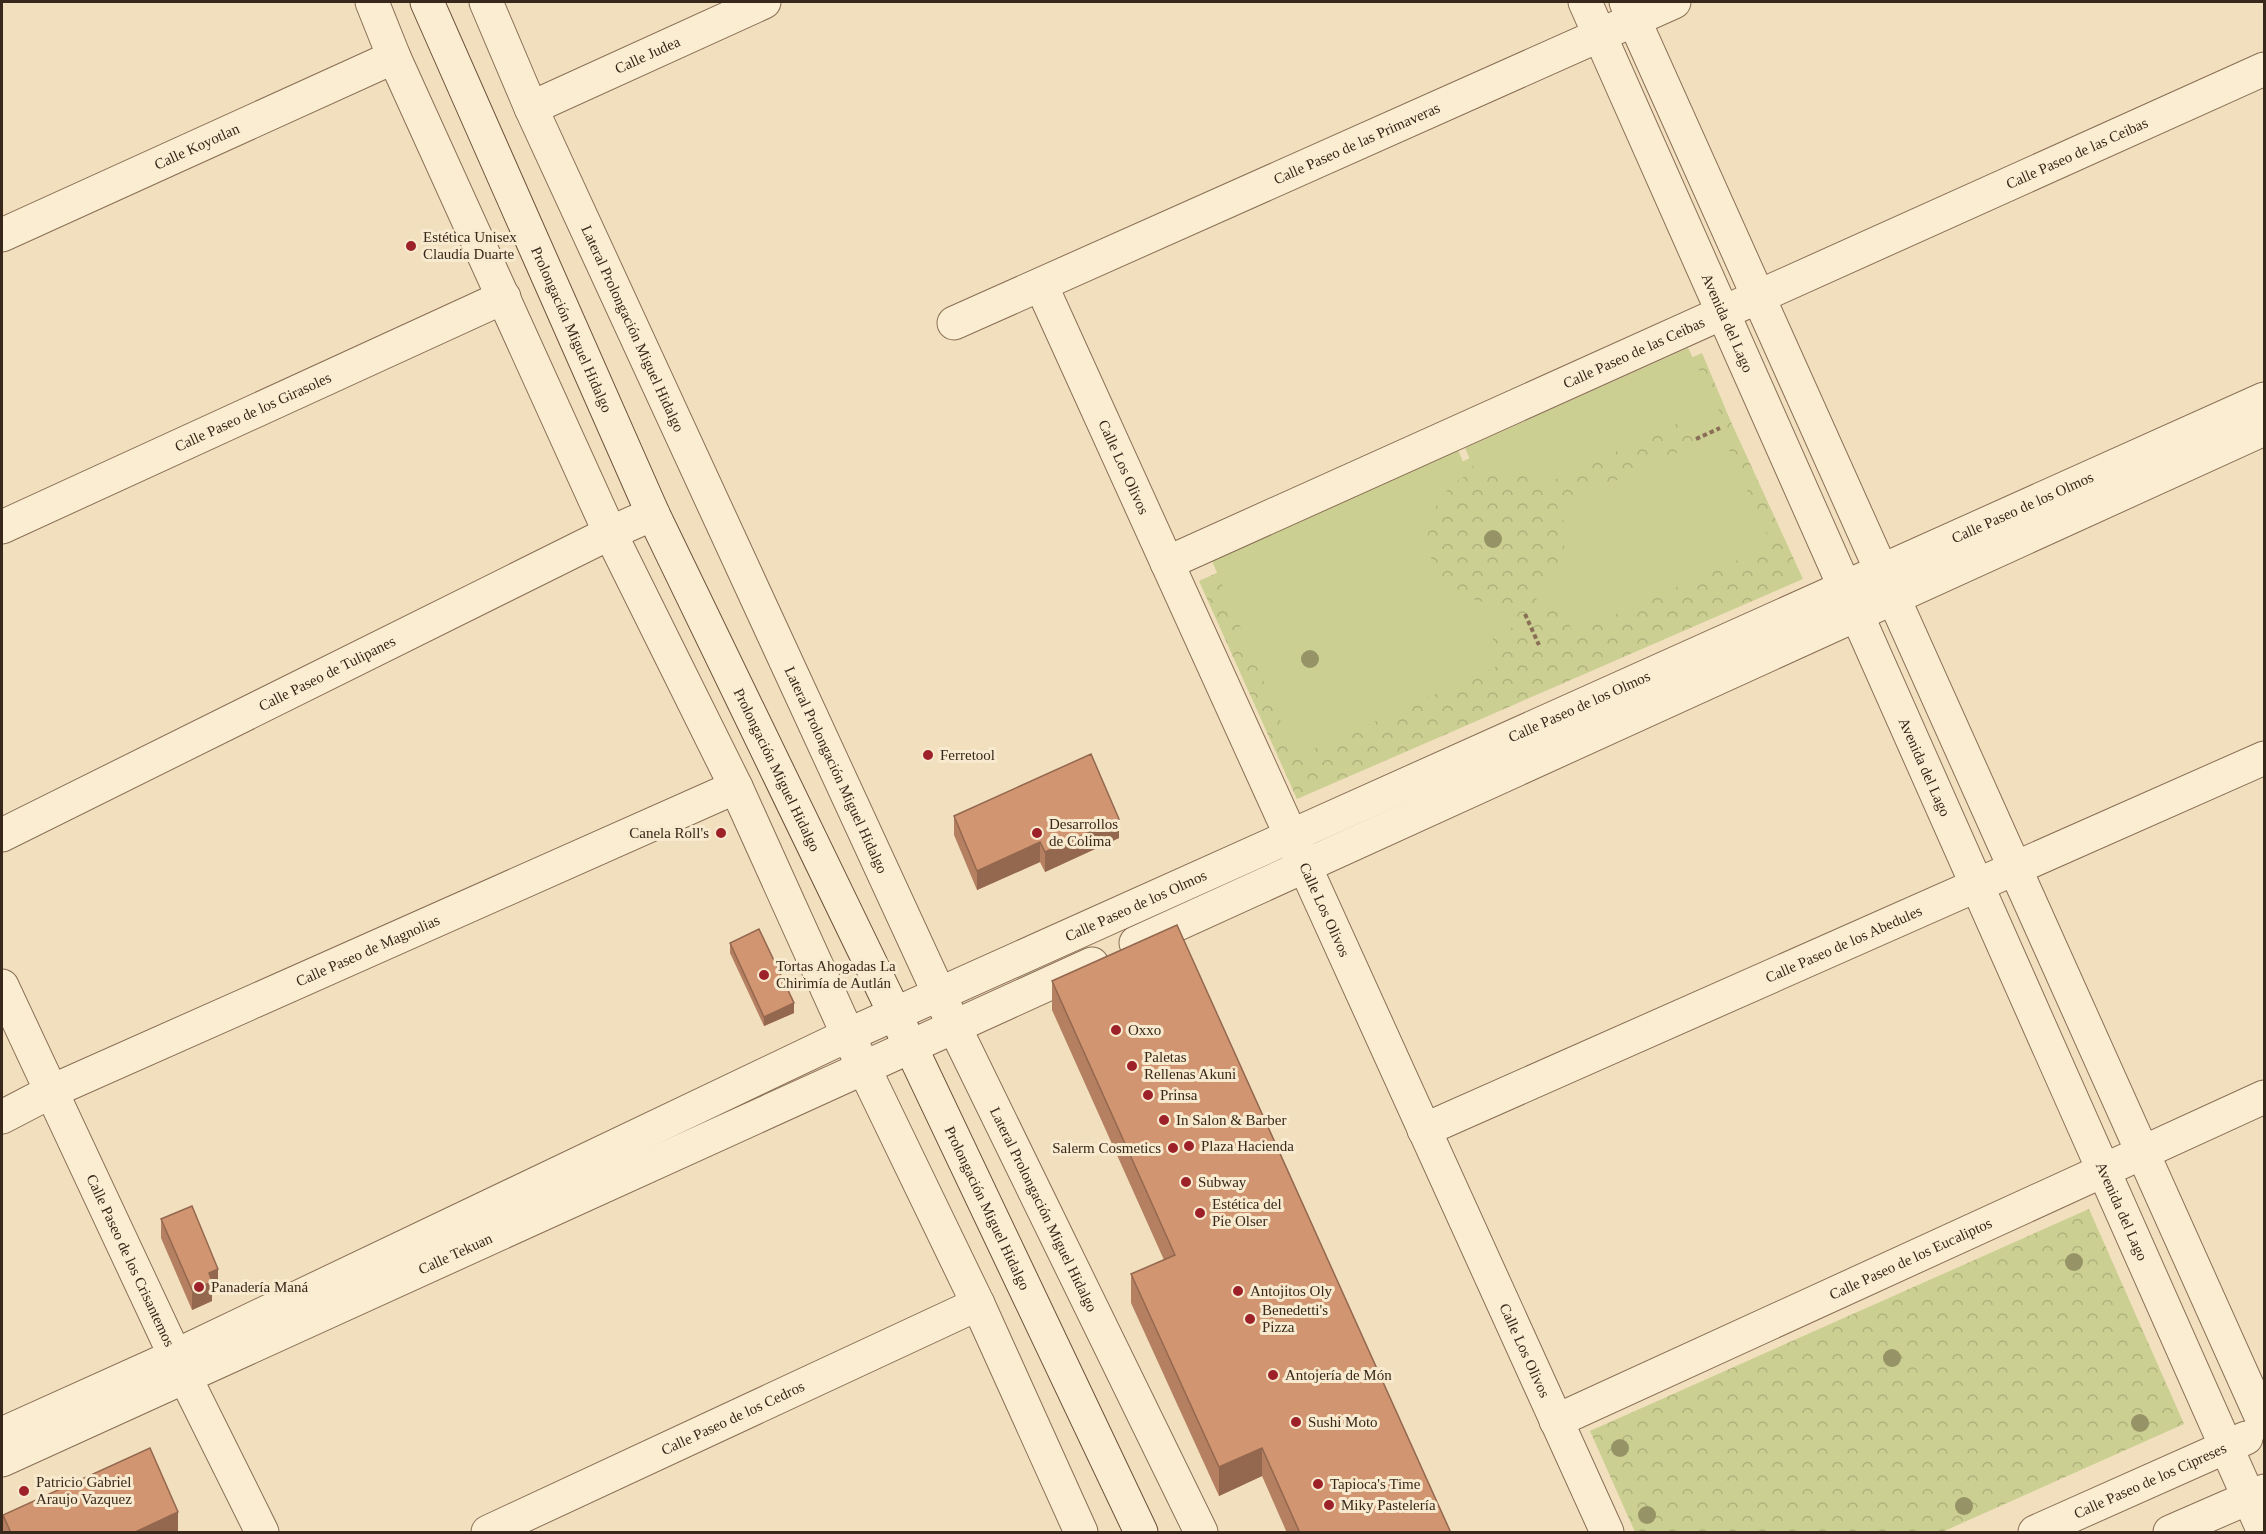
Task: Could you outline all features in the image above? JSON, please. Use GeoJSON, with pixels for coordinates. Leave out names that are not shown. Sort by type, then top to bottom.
{"type":"FeatureCollection","features":[{"type":"Feature","properties":{"kind":"street"},"geometry":{"type":"LineString","coordinates":[[372,2],[394,57],[610,533],[736,787],[848,1035],[978,1304],[1082,1533]]}},
{"type":"Feature","properties":{"kind":"street","name":"Prolongación Miguel Hidalgo"},"geometry":{"type":"LineString","coordinates":[[427,2],[653,514],[895,1014],[1141,1533]]}},
{"type":"Feature","properties":{"kind":"street","name":"Lateral Prolongación Miguel Hidalgo"},"geometry":{"type":"LineString","coordinates":[[486,2],[531,108],[954,1026],[1201,1533]]}},
{"type":"Feature","properties":{"kind":"street","name":"Calle Judea"},"geometry":{"type":"LineString","coordinates":[[531,108],[764,2]]}},
{"type":"Feature","properties":{"kind":"street","name":"Avenida del Lago"},"geometry":{"type":"LineString","coordinates":[[1585,2],[2227,1447],[2257,1494],[2265,1532]]}},
{"type":"Feature","properties":{"kind":"street","name":"Calle Paseo de las Primaveras"},"geometry":{"type":"LineString","coordinates":[[954,323],[1600,35],[1629,11],[1674,2]]}},
{"type":"Feature","properties":{"kind":"street"},"geometry":{"type":"LineString","coordinates":[[1629,11],[2265,1423]]}},
{"type":"Feature","properties":{"kind":"street","name":"Calle Koyotlan"},"geometry":{"type":"LineString","coordinates":[[2,235],[394,57]]}},
{"type":"Feature","properties":{"kind":"street","name":"Calle Paseo de las Ceibas"},"geometry":{"type":"LineString","coordinates":[[1167,563],[2265,69]]}},
{"type":"Feature","properties":{"kind":"street","name":"Calle Los Olivos"},"geometry":{"type":"LineString","coordinates":[[1041,285],[1606,1533]]}},
{"type":"Feature","properties":{"kind":"street","name":"Calle Paseo de los Girasoles"},"geometry":{"type":"LineString","coordinates":[[2,527],[504,297]]}},
{"type":"Feature","properties":{"kind":"street","name":"Calle Paseo de los Olmos"},"geometry":{"type":"LineString","coordinates":[[910,1046],[1305,866],[2265,399]]}},
{"type":"Feature","properties":{"kind":"street","name":"Calle Paseo de los Olmos"},"geometry":{"type":"LineString","coordinates":[[1888,584],[2265,429]]}},
{"type":"Feature","properties":{"kind":"street","name":"Calle Paseo de Tulipanes"},"geometry":{"type":"LineString","coordinates":[[2,835],[610,533],[653,514]]}},
{"type":"Feature","properties":{"kind":"street","name":"Calle Paseo de los Olmos"},"geometry":{"type":"LineString","coordinates":[[895,1014],[1291,836],[1851,601]]}},
{"type":"Feature","properties":{"kind":"street","name":"Calle Paseo de los Abedules"},"geometry":{"type":"LineString","coordinates":[[1424,1130],[2265,758]]}},
{"type":"Feature","properties":{"kind":"street","name":"Calle Paseo de Magnolias"},"geometry":{"type":"LineString","coordinates":[[2,1117],[52,1091],[736,787]]}},
{"type":"Feature","properties":{"kind":"street","name":"Calle Paseo de los Crisantemos"},"geometry":{"type":"LineString","coordinates":[[2,986],[180,1367],[262,1533]]}},
{"type":"Feature","properties":{"kind":"street","name":"Calle Tekuan"},"geometry":{"type":"LineString","coordinates":[[2,1460],[180,1367],[848,1035],[895,1014]]}},
{"type":"Feature","properties":{"kind":"street","name":"Calle Tekuan"},"geometry":{"type":"LineString","coordinates":[[2,1434],[180,1367],[910,1046]]}},
{"type":"Feature","properties":{"kind":"street","name":"Calle Paseo de los Eucaliptos"},"geometry":{"type":"LineString","coordinates":[[1556,1421],[2265,1097]]}},
{"type":"Feature","properties":{"kind":"street","name":"Calle Paseo de los Cedros"},"geometry":{"type":"LineString","coordinates":[[488,1533],[978,1304]]}},
{"type":"Feature","properties":{"kind":"street","name":"Calle Paseo de los Cipreses"},"geometry":{"type":"LineString","coordinates":[[2035,1533],[2265,1430]]}},
{"type":"Feature","properties":{"kind":"street"},"geometry":{"type":"LineString","coordinates":[[2170,1533],[2257,1494]]}},
{"type":"Feature","properties":{"kind":"path"},"geometry":{"type":"LineString","coordinates":[[1696,439],[1720,428]]}},
{"type":"Feature","properties":{"kind":"path"},"geometry":{"type":"LineString","coordinates":[[1525,614],[1539,645]]}},
{"type":"Feature","properties":{"kind":"green space"},"geometry":{"type":"Polygon","coordinates":[[[1688,348],[1725,422],[1694,437],[1685,420],[1541,486],[1526,476],[1510,470],[1493,468],[1475,471],[1465,448],[1688,348]]]}},
{"type":"Feature","properties":{"kind":"green space"},"geometry":{"type":"Polygon","coordinates":[[[1702,353],[1803,579],[1297,799],[1199,581],[1702,353]]]}},
{"type":"Feature","properties":{"kind":"green space"},"geometry":{"type":"Polygon","coordinates":[[[1721,432],[1772,545],[1573,633],[1561,605],[1543,612],[1534,594],[1551,575],[1562,555],[1565,532],[1559,507],[1721,432]]]}},
{"type":"Feature","properties":{"kind":"green space"},"geometry":{"type":"Polygon","coordinates":[[[1458,450],[1468,474],[1446,491],[1433,511],[1428,533],[1430,554],[1439,574],[1455,590],[1477,600],[1504,604],[1513,627],[1492,637],[1504,663],[1296,757],[1212,561],[1458,450]]]}},
{"type":"Feature","properties":{"kind":"green space"},"geometry":{"type":"Polygon","coordinates":[[[2089,1209],[2184,1424],[1942,1532],[1635,1532],[1590,1431],[2089,1209]]]}},
{"type":"Feature","properties":{"kind":"building"},"geometry":{"type":"Polygon","coordinates":[[[1091,754],[1119,819],[1045,852],[1040,842],[977,871],[954,816],[1091,754]]]}},
{"type":"Feature","properties":{"kind":"building","name":"Plaza Hacienda"},"geometry":{"type":"Polygon","coordinates":[[[1177,925],[1451,1533],[1300,1533],[1262,1448],[1219,1467],[1131,1274],[1175,1255],[1052,981],[1177,925]]]}},
{"type":"Feature","properties":{"kind":"building"},"geometry":{"type":"Polygon","coordinates":[[[759,929],[794,1003],[764,1017],[730,943],[759,929]]]}},
{"type":"Feature","properties":{"kind":"building"},"geometry":{"type":"Polygon","coordinates":[[[192,1206],[218,1269],[209,1273],[212,1282],[192,1290],[161,1219],[192,1206]]]}},
{"type":"Feature","properties":{"kind":"building"},"geometry":{"type":"Polygon","coordinates":[[[150,1448],[178,1512],[133,1533],[11,1533],[3,1515],[150,1448]]]}},
{"type":"Feature","properties":{"kind":"place","name":"Estética Unisex Claudia Duarte"},"geometry":{"type":"Point","coordinates":[411,246]}},
{"type":"Feature","properties":{"kind":"place","name":"Ferretool"},"geometry":{"type":"Point","coordinates":[928,755]}},
{"type":"Feature","properties":{"kind":"place","name":"Canela Roll's"},"geometry":{"type":"Point","coordinates":[721,833]}},
{"type":"Feature","properties":{"kind":"place","name":"Desarrollos de Colima"},"geometry":{"type":"Point","coordinates":[1037,833]}},
{"type":"Feature","properties":{"kind":"place","name":"Tortas Ahogadas La Chirimía de Autlán"},"geometry":{"type":"Point","coordinates":[764,975]}},
{"type":"Feature","properties":{"kind":"place","name":"Oxxo"},"geometry":{"type":"Point","coordinates":[1116,1030]}},
{"type":"Feature","properties":{"kind":"place","name":"Paletas Rellenas Akuni"},"geometry":{"type":"Point","coordinates":[1132,1066]}},
{"type":"Feature","properties":{"kind":"place","name":"Prinsa"},"geometry":{"type":"Point","coordinates":[1148,1095]}},
{"type":"Feature","properties":{"kind":"place","name":"In Salon & Barber"},"geometry":{"type":"Point","coordinates":[1164,1120]}},
{"type":"Feature","properties":{"kind":"place","name":"Plaza Hacienda"},"geometry":{"type":"Point","coordinates":[1189,1146]}},
{"type":"Feature","properties":{"kind":"place","name":"Salerm Cosmetics"},"geometry":{"type":"Point","coordinates":[1173,1148]}},
{"type":"Feature","properties":{"kind":"place","name":"Subway"},"geometry":{"type":"Point","coordinates":[1186,1182]}},
{"type":"Feature","properties":{"kind":"place","name":"Estética del Pie Olser"},"geometry":{"type":"Point","coordinates":[1200,1213]}},
{"type":"Feature","properties":{"kind":"place","name":"Panadería Maná"},"geometry":{"type":"Point","coordinates":[199,1287]}},
{"type":"Feature","properties":{"kind":"place","name":"Antojitos Oly"},"geometry":{"type":"Point","coordinates":[1238,1291]}},
{"type":"Feature","properties":{"kind":"place","name":"Benedetti's Pizza"},"geometry":{"type":"Point","coordinates":[1250,1319]}},
{"type":"Feature","properties":{"kind":"place","name":"Antojería de Món"},"geometry":{"type":"Point","coordinates":[1273,1375]}},
{"type":"Feature","properties":{"kind":"place","name":"Sushi Moto"},"geometry":{"type":"Point","coordinates":[1296,1422]}},
{"type":"Feature","properties":{"kind":"place","name":"Tapioca's Time"},"geometry":{"type":"Point","coordinates":[1318,1484]}},
{"type":"Feature","properties":{"kind":"place","name":"Patricio Gabriel Araujo Vazquez"},"geometry":{"type":"Point","coordinates":[24,1491]}},
{"type":"Feature","properties":{"kind":"place","name":"Miky Pastelería"},"geometry":{"type":"Point","coordinates":[1329,1505]}}]}
